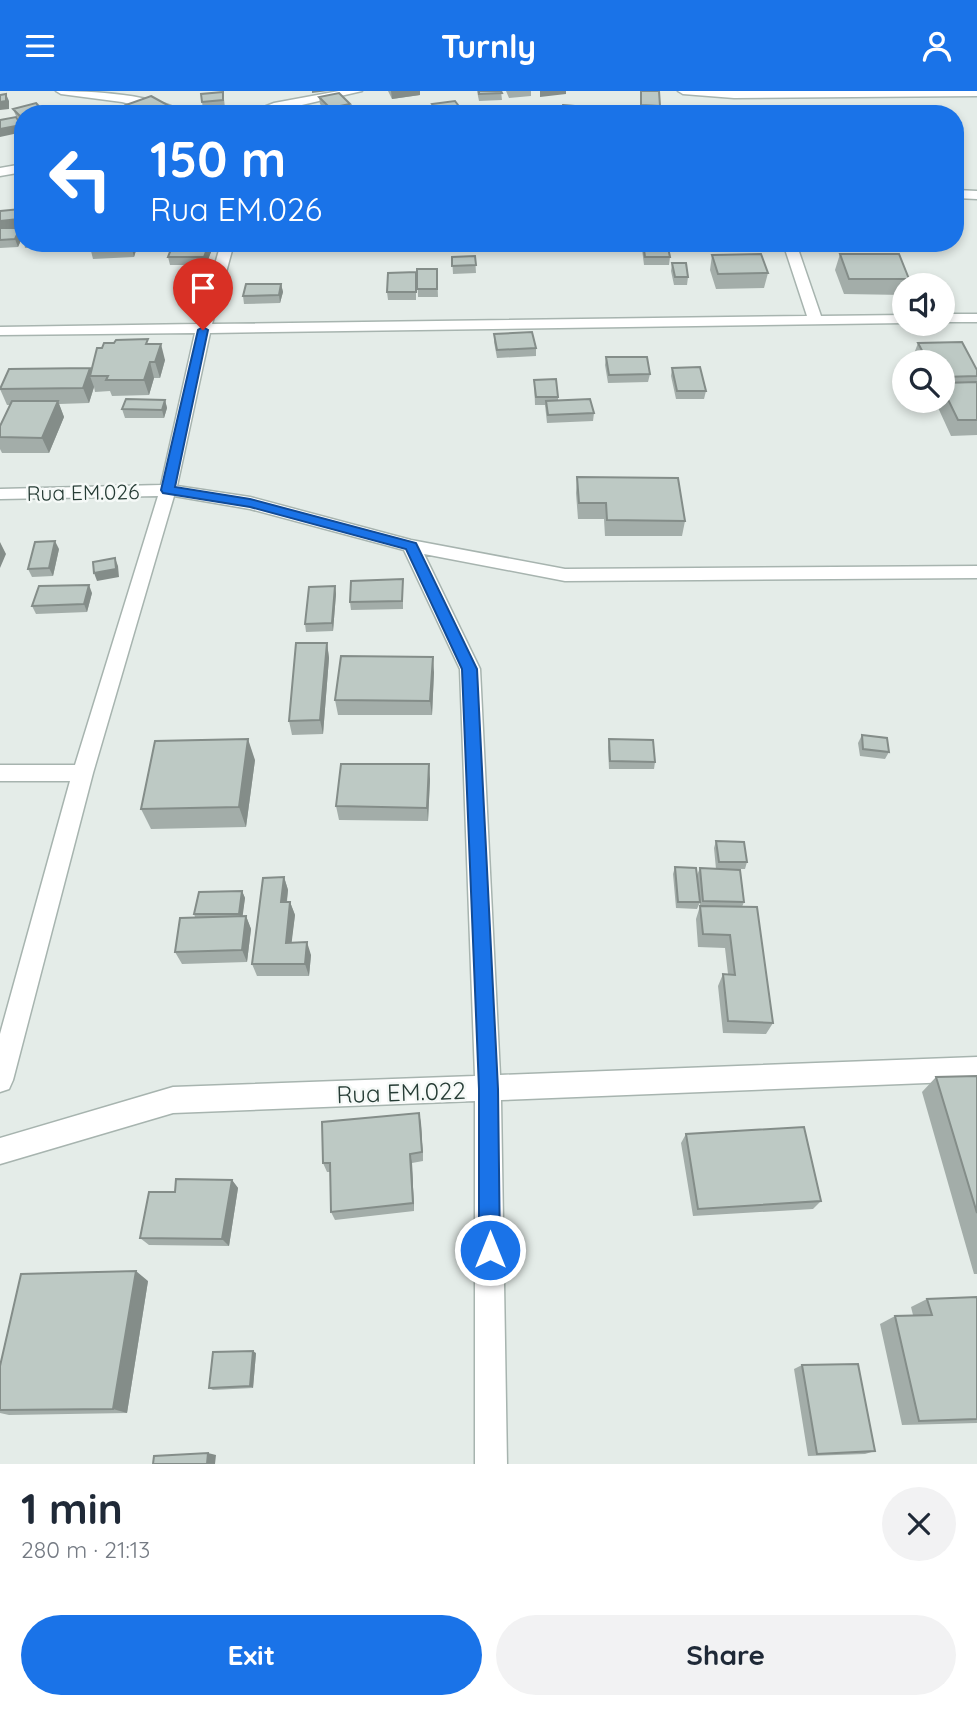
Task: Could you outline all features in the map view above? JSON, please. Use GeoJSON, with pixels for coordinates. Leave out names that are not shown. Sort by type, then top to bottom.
{"type":"FeatureCollection","features":[{"type":"Feature","properties":{"kind":"street"},"geometry":{"type":"LineString","coordinates":[[61,91],[104,94],[156,105]]}},
{"type":"Feature","properties":{"kind":"street"},"geometry":{"type":"LineString","coordinates":[[292,105],[357,91]]}},
{"type":"Feature","properties":{"kind":"street"},"geometry":{"type":"LineString","coordinates":[[683,91],[736,100],[931,92],[977,93]]}},
{"type":"Feature","properties":{"kind":"street"},"geometry":{"type":"LineString","coordinates":[[0,1080],[83,773],[168,490],[203,330],[225,252]]}},
{"type":"Feature","properties":{"kind":"street"},"geometry":{"type":"LineString","coordinates":[[793,252],[802,273],[814,319]]}},
{"type":"Feature","properties":{"kind":"street"},"geometry":{"type":"LineString","coordinates":[[955,319],[977,318]]}},
{"type":"Feature","properties":{"kind":"street"},"geometry":{"type":"LineString","coordinates":[[0,331],[892,319]]}},
{"type":"Feature","properties":{"kind":"street","name":"Rua EM.026"},"geometry":{"type":"LineString","coordinates":[[0,494],[168,490],[250,503],[411,546],[565,575],[977,572]]}},
{"type":"Feature","properties":{"kind":"street"},"geometry":{"type":"LineString","coordinates":[[411,546],[470,669],[488,1089],[491,1464]]}},
{"type":"Feature","properties":{"kind":"street"},"geometry":{"type":"LineString","coordinates":[[0,773],[83,773]]}},
{"type":"Feature","properties":{"kind":"street","name":"Rua EM.022"},"geometry":{"type":"LineString","coordinates":[[0,1151],[173,1100],[977,1069]]}},
{"type":"Feature","properties":{"kind":"building"},"geometry":{"type":"Polygon","coordinates":[[[479,91],[501,91],[502,93],[479,94],[479,91]]]}},
{"type":"Feature","properties":{"kind":"building"},"geometry":{"type":"Polygon","coordinates":[[[641,91],[659,91],[660,105],[641,105],[641,91]]]}},
{"type":"Feature","properties":{"kind":"building"},"geometry":{"type":"Polygon","coordinates":[[[223,92],[223,100],[202,102],[201,94],[223,92]]]}},
{"type":"Feature","properties":{"kind":"building"},"geometry":{"type":"Polygon","coordinates":[[[339,93],[350,104],[327,105],[319,97],[339,93]]]}},
{"type":"Feature","properties":{"kind":"building"},"geometry":{"type":"Polygon","coordinates":[[[6,94],[6,101],[0,102],[0,95],[6,94]]]}},
{"type":"Feature","properties":{"kind":"building"},"geometry":{"type":"Polygon","coordinates":[[[151,96],[168,105],[126,105],[151,96]]]}},
{"type":"Feature","properties":{"kind":"building"},"geometry":{"type":"Polygon","coordinates":[[[455,101],[458,105],[433,105],[455,101]]]}},
{"type":"Feature","properties":{"kind":"building"},"geometry":{"type":"Polygon","coordinates":[[[14,117],[14,126],[0,129],[0,120],[14,117]]]}},
{"type":"Feature","properties":{"kind":"building"},"geometry":{"type":"Polygon","coordinates":[[[14,210],[14,220],[0,221],[0,211],[14,210]]]}},
{"type":"Feature","properties":{"kind":"building"},"geometry":{"type":"Polygon","coordinates":[[[0,228],[14,228],[14,239],[0,240],[0,228]]]}},
{"type":"Feature","properties":{"kind":"building"},"geometry":{"type":"Polygon","coordinates":[[[170,252],[206,252],[204,257],[168,257],[170,252]]]}},
{"type":"Feature","properties":{"kind":"building"},"geometry":{"type":"Polygon","coordinates":[[[644,252],[669,252],[670,257],[645,257],[644,252]]]}},
{"type":"Feature","properties":{"kind":"building"},"geometry":{"type":"Polygon","coordinates":[[[761,254],[768,273],[718,274],[712,255],[761,254]]]}},
{"type":"Feature","properties":{"kind":"building"},"geometry":{"type":"Polygon","coordinates":[[[840,254],[899,254],[907,273],[892,273],[892,279],[849,279],[840,254]]]}},
{"type":"Feature","properties":{"kind":"building"},"geometry":{"type":"Polygon","coordinates":[[[475,256],[476,265],[452,266],[452,257],[475,256]]]}},
{"type":"Feature","properties":{"kind":"building"},"geometry":{"type":"Polygon","coordinates":[[[672,263],[686,263],[688,277],[675,277],[672,263]]]}},
{"type":"Feature","properties":{"kind":"building"},"geometry":{"type":"Polygon","coordinates":[[[417,269],[437,269],[437,289],[417,289],[417,269]]]}},
{"type":"Feature","properties":{"kind":"building"},"geometry":{"type":"Polygon","coordinates":[[[416,272],[416,292],[387,292],[388,273],[416,272]]]}},
{"type":"Feature","properties":{"kind":"building"},"geometry":{"type":"Polygon","coordinates":[[[246,284],[281,284],[279,295],[243,296],[246,284]]]}},
{"type":"Feature","properties":{"kind":"building"},"geometry":{"type":"Polygon","coordinates":[[[532,332],[536,348],[497,350],[494,334],[532,332]]]}},
{"type":"Feature","properties":{"kind":"building"},"geometry":{"type":"Polygon","coordinates":[[[148,339],[146,344],[161,344],[155,362],[150,362],[144,380],[106,380],[108,376],[90,376],[97,348],[102,348],[104,343],[148,339]]]}},
{"type":"Feature","properties":{"kind":"building"},"geometry":{"type":"Polygon","coordinates":[[[962,342],[977,370],[977,376],[955,377],[955,350],[922,350],[918,343],[962,342]]]}},
{"type":"Feature","properties":{"kind":"building"},"geometry":{"type":"Polygon","coordinates":[[[606,357],[647,357],[650,374],[609,375],[606,357]]]}},
{"type":"Feature","properties":{"kind":"building"},"geometry":{"type":"Polygon","coordinates":[[[700,367],[706,391],[677,391],[672,368],[700,367]]]}},
{"type":"Feature","properties":{"kind":"building"},"geometry":{"type":"Polygon","coordinates":[[[90,368],[83,388],[0,389],[9,369],[90,368]]]}},
{"type":"Feature","properties":{"kind":"building"},"geometry":{"type":"Polygon","coordinates":[[[556,379],[558,397],[536,397],[534,380],[556,379]]]}},
{"type":"Feature","properties":{"kind":"building"},"geometry":{"type":"Polygon","coordinates":[[[977,382],[977,420],[958,420],[955,413],[955,383],[977,382]]]}},
{"type":"Feature","properties":{"kind":"building"},"geometry":{"type":"Polygon","coordinates":[[[126,399],[165,400],[162,410],[122,409],[126,399]]]}},
{"type":"Feature","properties":{"kind":"building"},"geometry":{"type":"Polygon","coordinates":[[[590,399],[594,413],[548,415],[546,401],[590,399]]]}},
{"type":"Feature","properties":{"kind":"building"},"geometry":{"type":"Polygon","coordinates":[[[12,401],[58,401],[42,438],[0,437],[0,426],[12,401]]]}},
{"type":"Feature","properties":{"kind":"building"},"geometry":{"type":"Polygon","coordinates":[[[577,477],[678,478],[685,521],[607,520],[606,503],[579,503],[577,477]]]}},
{"type":"Feature","properties":{"kind":"building"},"geometry":{"type":"Polygon","coordinates":[[[55,541],[49,568],[28,569],[35,542],[55,541]]]}},
{"type":"Feature","properties":{"kind":"building"},"geometry":{"type":"Polygon","coordinates":[[[115,558],[116,569],[94,573],[93,562],[115,558]]]}},
{"type":"Feature","properties":{"kind":"building"},"geometry":{"type":"Polygon","coordinates":[[[403,579],[402,601],[350,602],[351,581],[403,579]]]}},
{"type":"Feature","properties":{"kind":"building"},"geometry":{"type":"Polygon","coordinates":[[[89,585],[84,604],[32,606],[39,586],[89,585]]]}},
{"type":"Feature","properties":{"kind":"building"},"geometry":{"type":"Polygon","coordinates":[[[335,586],[332,623],[305,624],[309,587],[335,586]]]}},
{"type":"Feature","properties":{"kind":"building"},"geometry":{"type":"Polygon","coordinates":[[[296,643],[327,643],[320,720],[289,721],[296,643]]]}},
{"type":"Feature","properties":{"kind":"building"},"geometry":{"type":"Polygon","coordinates":[[[341,656],[433,657],[430,701],[335,700],[341,656]]]}},
{"type":"Feature","properties":{"kind":"building"},"geometry":{"type":"Polygon","coordinates":[[[862,735],[887,738],[889,752],[863,749],[862,735]]]}},
{"type":"Feature","properties":{"kind":"building"},"geometry":{"type":"Polygon","coordinates":[[[248,739],[239,807],[141,809],[155,741],[248,739]]]}},
{"type":"Feature","properties":{"kind":"building"},"geometry":{"type":"Polygon","coordinates":[[[609,739],[653,740],[655,762],[610,761],[609,739]]]}},
{"type":"Feature","properties":{"kind":"building"},"geometry":{"type":"Polygon","coordinates":[[[341,764],[429,764],[427,808],[336,806],[341,764]]]}},
{"type":"Feature","properties":{"kind":"building"},"geometry":{"type":"Polygon","coordinates":[[[716,841],[744,842],[747,862],[719,862],[716,841]]]}},
{"type":"Feature","properties":{"kind":"building"},"geometry":{"type":"Polygon","coordinates":[[[675,867],[696,868],[700,902],[678,902],[675,867]]]}},
{"type":"Feature","properties":{"kind":"building"},"geometry":{"type":"Polygon","coordinates":[[[700,868],[740,870],[744,902],[703,901],[700,868]]]}},
{"type":"Feature","properties":{"kind":"building"},"geometry":{"type":"Polygon","coordinates":[[[284,877],[281,902],[290,902],[286,943],[307,942],[305,964],[252,964],[263,878],[284,877]]]}},
{"type":"Feature","properties":{"kind":"building"},"geometry":{"type":"Polygon","coordinates":[[[242,891],[239,914],[194,914],[199,892],[242,891]]]}},
{"type":"Feature","properties":{"kind":"building"},"geometry":{"type":"Polygon","coordinates":[[[700,906],[757,907],[773,1023],[728,1021],[723,974],[735,975],[730,935],[703,934],[700,906]]]}},
{"type":"Feature","properties":{"kind":"building"},"geometry":{"type":"Polygon","coordinates":[[[246,916],[242,950],[175,952],[180,918],[246,916]]]}},
{"type":"Feature","properties":{"kind":"building"},"geometry":{"type":"Polygon","coordinates":[[[977,1076],[977,1213],[936,1077],[977,1076]]]}},
{"type":"Feature","properties":{"kind":"building"},"geometry":{"type":"Polygon","coordinates":[[[419,1113],[422,1152],[410,1154],[413,1203],[331,1212],[330,1163],[323,1163],[322,1122],[419,1113]]]}},
{"type":"Feature","properties":{"kind":"building"},"geometry":{"type":"Polygon","coordinates":[[[804,1127],[821,1201],[698,1209],[686,1134],[804,1127]]]}},
{"type":"Feature","properties":{"kind":"building"},"geometry":{"type":"Polygon","coordinates":[[[176,1179],[232,1180],[222,1239],[140,1238],[149,1192],[175,1192],[176,1179]]]}},
{"type":"Feature","properties":{"kind":"building"},"geometry":{"type":"Polygon","coordinates":[[[136,1271],[113,1409],[0,1410],[0,1366],[21,1274],[136,1271]]]}},
{"type":"Feature","properties":{"kind":"building"},"geometry":{"type":"Polygon","coordinates":[[[977,1297],[977,1419],[919,1421],[895,1316],[932,1315],[927,1299],[977,1297]]]}},
{"type":"Feature","properties":{"kind":"building"},"geometry":{"type":"Polygon","coordinates":[[[253,1351],[250,1386],[209,1388],[213,1352],[253,1351]]]}},
{"type":"Feature","properties":{"kind":"building"},"geometry":{"type":"Polygon","coordinates":[[[858,1364],[875,1451],[817,1454],[802,1365],[858,1364]]]}},
{"type":"Feature","properties":{"kind":"building"},"geometry":{"type":"Polygon","coordinates":[[[208,1453],[207,1464],[153,1464],[154,1456],[208,1453]]]}},
{"type":"Feature","properties":{"kind":"route"},"geometry":{"type":"LineString","coordinates":[[203,330],[168,490],[250,503],[411,546],[470,669],[488,1089],[490,1250]]}}]}
